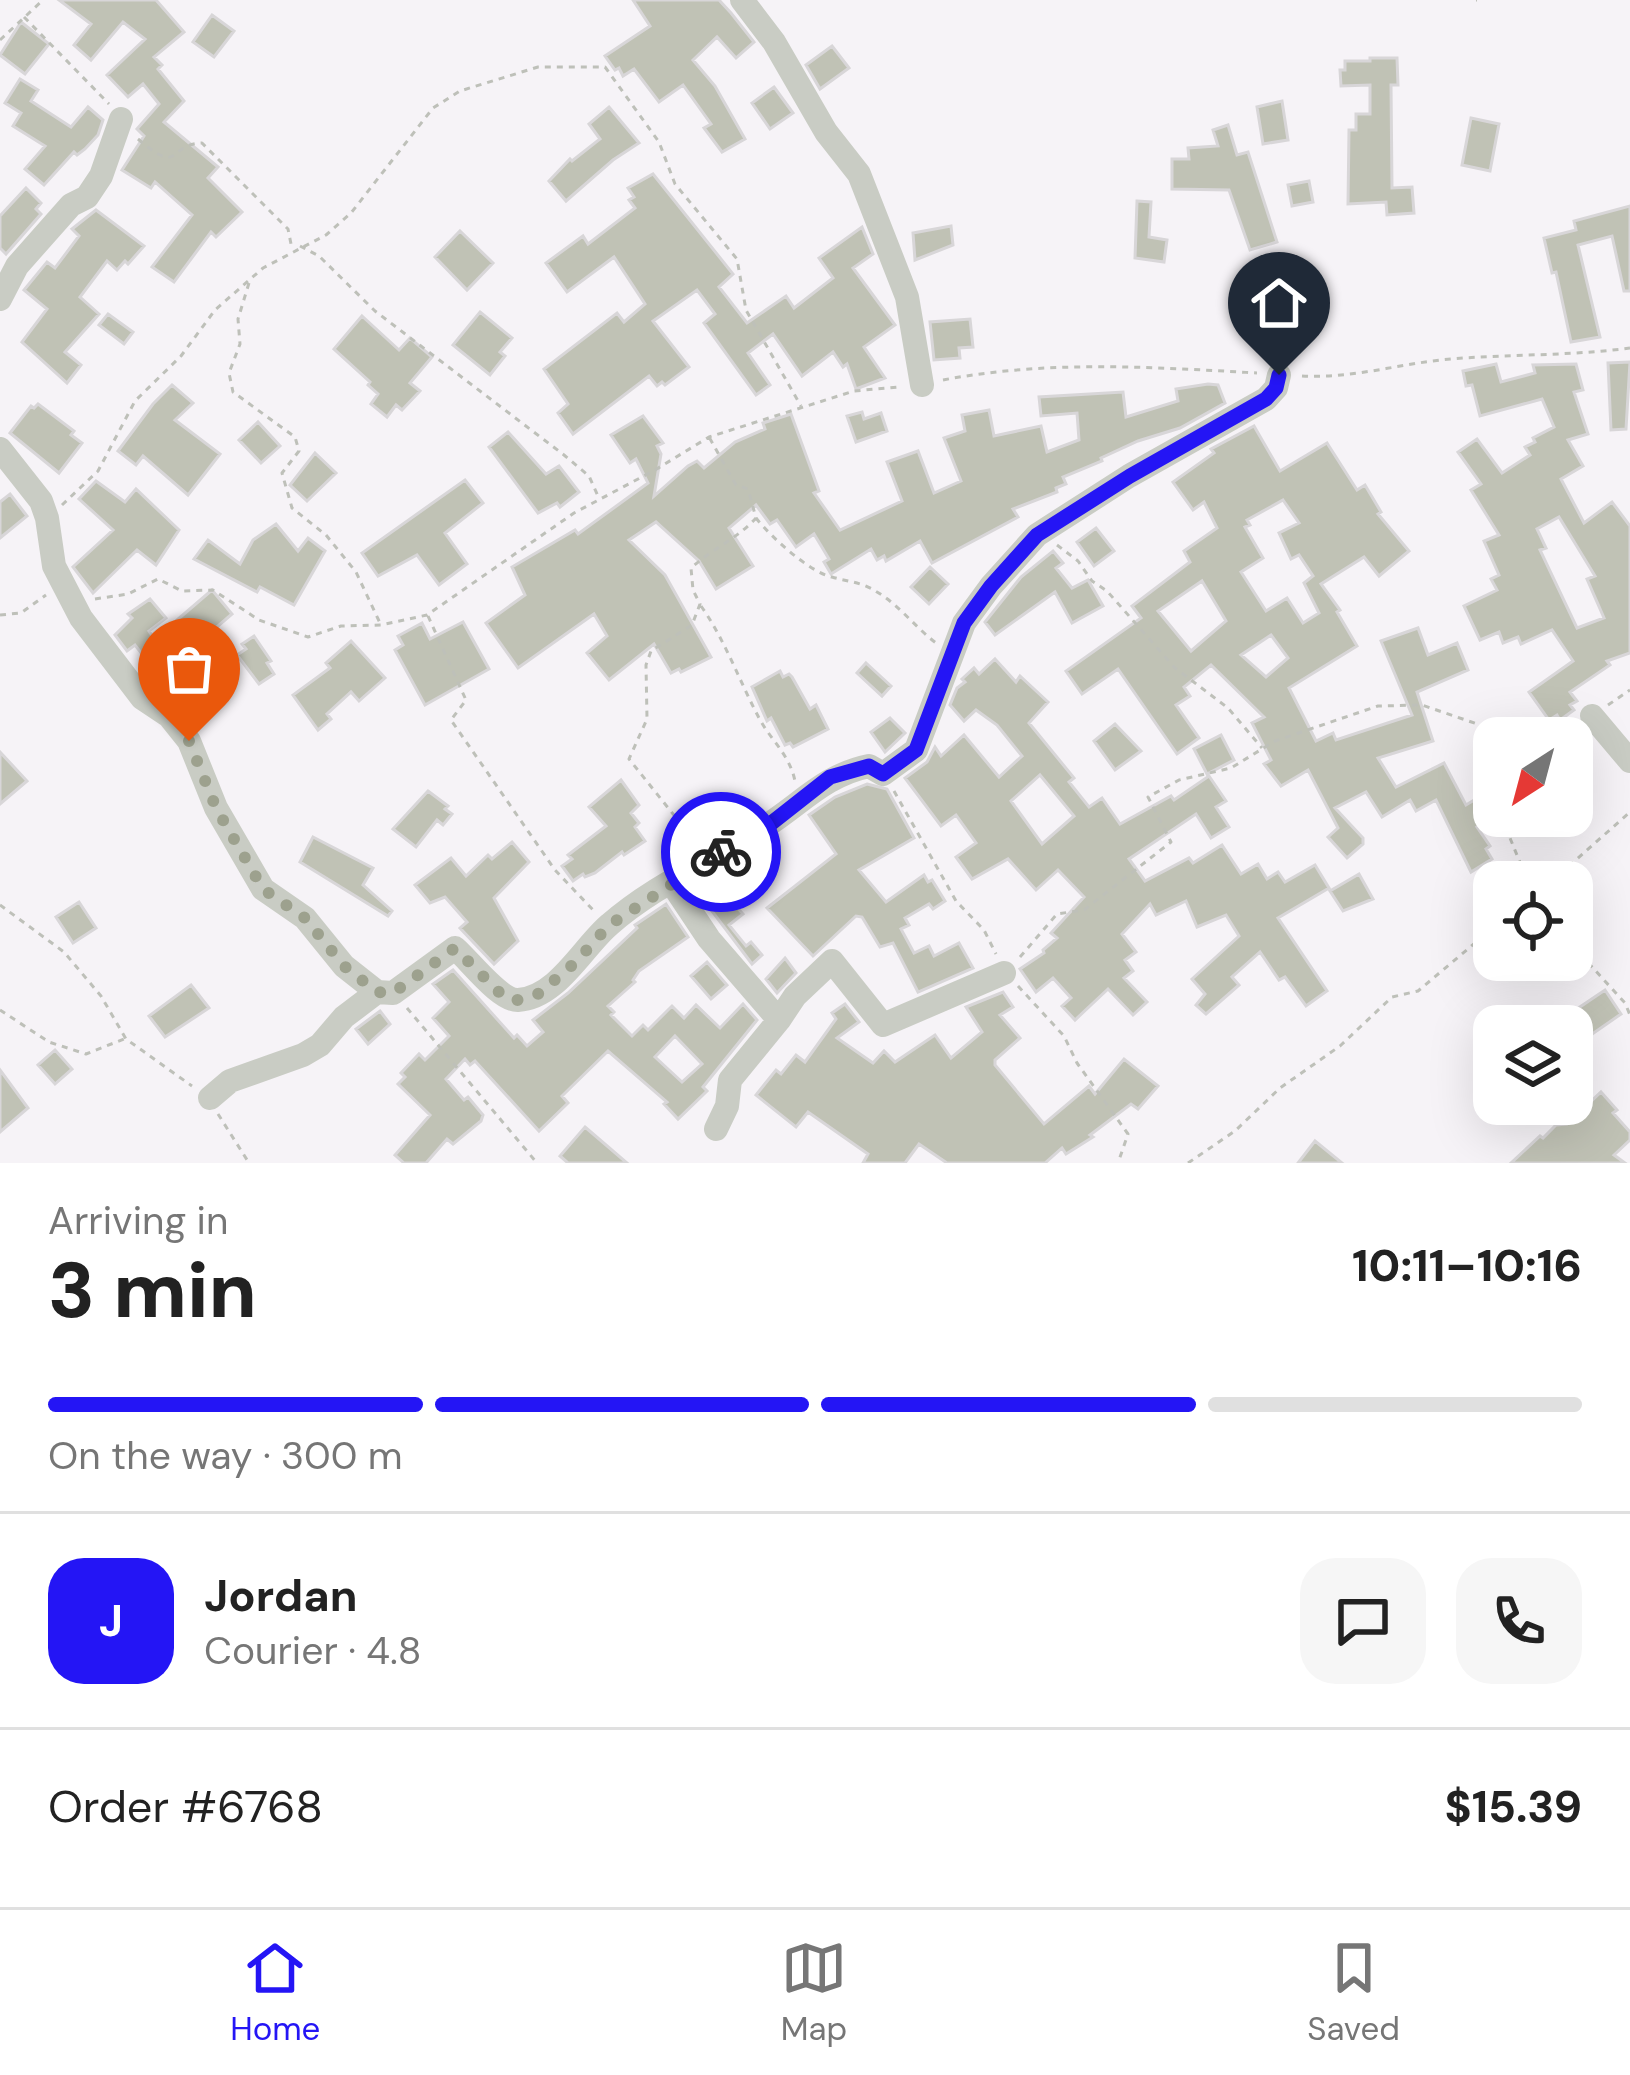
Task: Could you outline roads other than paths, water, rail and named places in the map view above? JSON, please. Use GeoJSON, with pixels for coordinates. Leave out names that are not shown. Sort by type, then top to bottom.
{"type":"FeatureCollection","features":[{"type":"Feature","properties":{"kind":"street"},"geometry":{"type":"LineString","coordinates":[[742,0],[773,42],[826,132],[859,173],[907,297],[922,385]]}},
{"type":"Feature","properties":{"kind":"street"},"geometry":{"type":"LineString","coordinates":[[0,299],[17,266],[71,205],[87,197],[101,176],[121,119]]}},
{"type":"Feature","properties":{"kind":"street"},"geometry":{"type":"LineString","coordinates":[[210,1098],[230,1081],[303,1055],[455,948],[505,998],[538,994],[608,926],[696,866],[769,825],[830,777],[869,766],[883,774],[916,750],[976,604],[1041,532],[1266,399],[1279,375]]}},
{"type":"Feature","properties":{"kind":"street"},"geometry":{"type":"LineString","coordinates":[[0,449],[40,501],[54,566],[65,591],[127,680],[142,698],[169,716],[189,741],[216,808],[263,889],[305,918],[344,966],[385,993]]}},
{"type":"Feature","properties":{"kind":"street"},"geometry":{"type":"LineString","coordinates":[[1592,716],[1630,761]]}},
{"type":"Feature","properties":{"kind":"street"},"geometry":{"type":"LineString","coordinates":[[671,882],[709,939],[779,1020]]}},
{"type":"Feature","properties":{"kind":"street"},"geometry":{"type":"LineString","coordinates":[[716,1130],[727,1106],[730,1080],[795,996],[832,961],[883,1025],[1004,973]]}}]}
